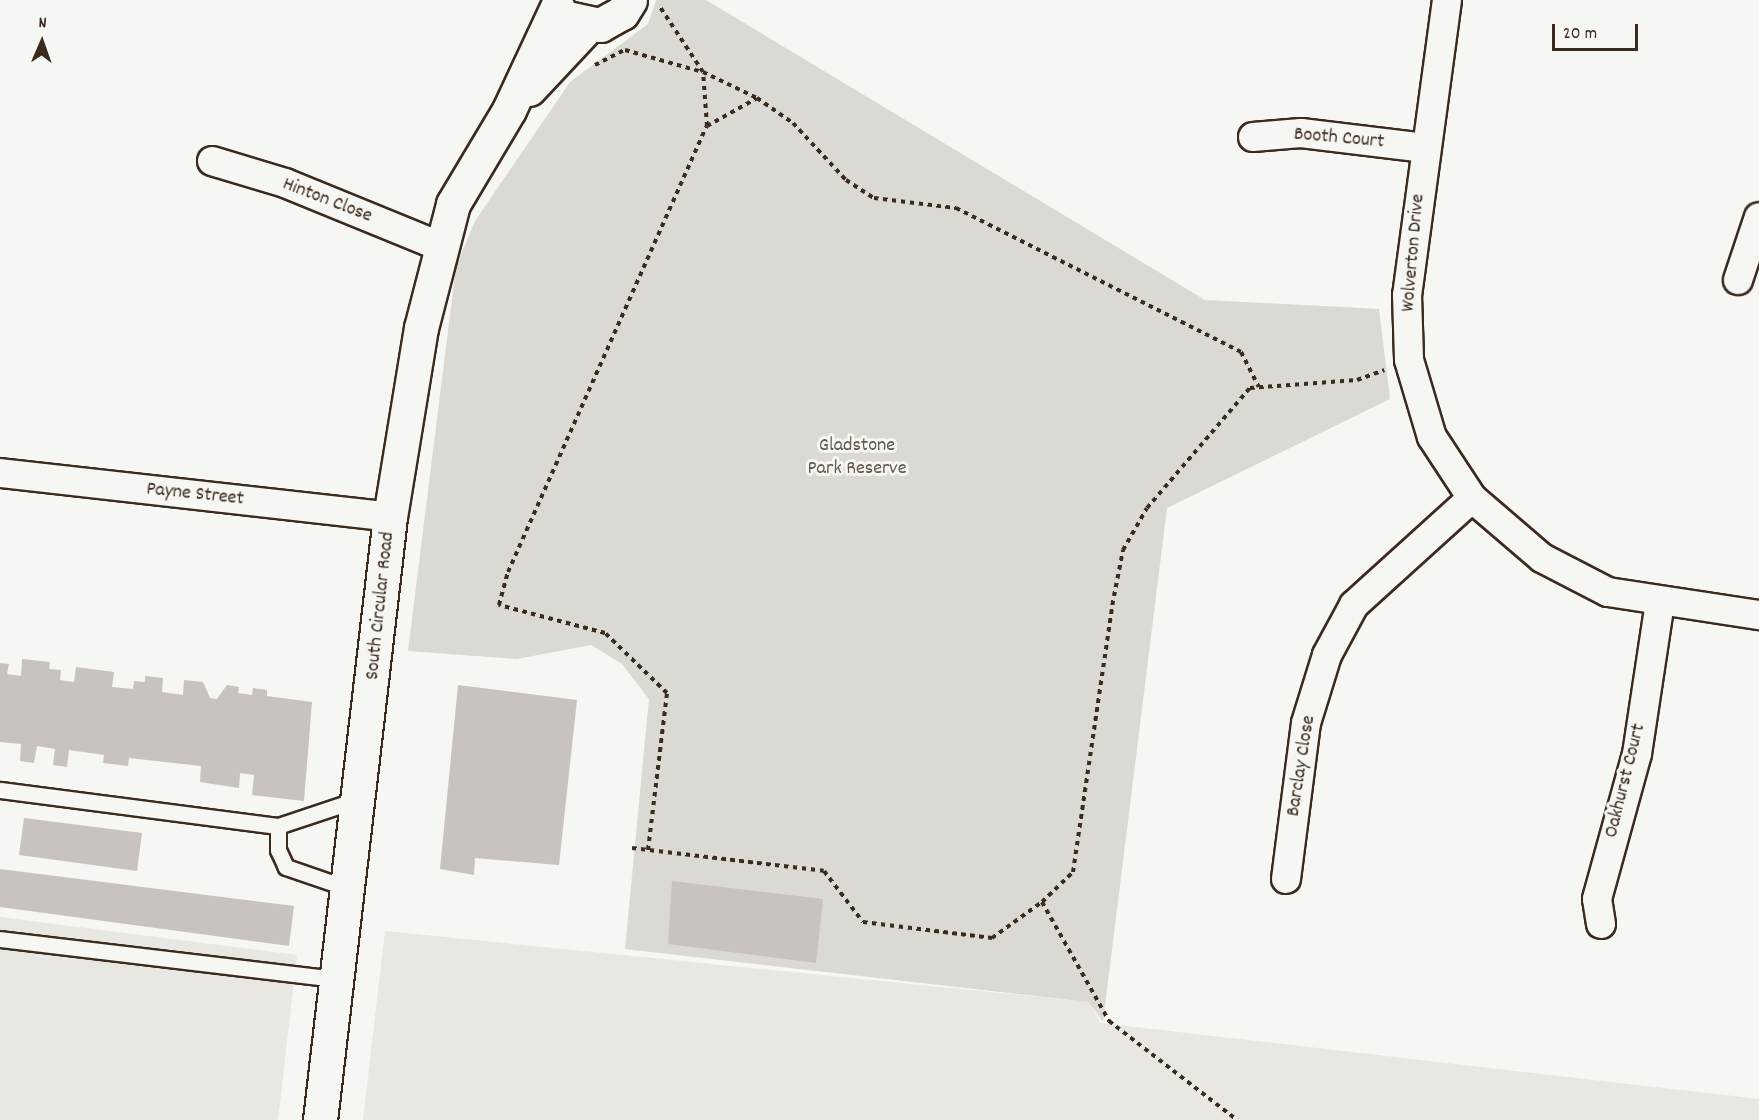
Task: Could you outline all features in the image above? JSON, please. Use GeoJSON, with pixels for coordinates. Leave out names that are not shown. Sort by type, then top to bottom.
{"type":"FeatureCollection","features":[{"type":"Feature","properties":{"kind":"street"},"geometry":{"type":"LineString","coordinates":[[554,2],[588,26],[613,21],[630,0]]}},
{"type":"Feature","properties":{"kind":"street","name":"Wolverton Drive"},"geometry":{"type":"LineString","coordinates":[[1447,0],[1425,148],[1407,295],[1409,360],[1432,437],[1472,498],[1542,558],[1608,592],[1660,602],[1759,615]]}},
{"type":"Feature","properties":{"kind":"street","name":"South Circular Road"},"geometry":{"type":"LineString","coordinates":[[320,1120],[390,517],[439,246],[453,204],[509,110],[554,2]]}},
{"type":"Feature","properties":{"kind":"street","name":"South Circular Road"},"geometry":{"type":"LineString","coordinates":[[509,110],[588,26]]}},
{"type":"Feature","properties":{"kind":"street","name":"Booth Court"},"geometry":{"type":"LineString","coordinates":[[1253,138],[1301,133],[1425,148]]}},
{"type":"Feature","properties":{"kind":"street","name":"Hinton Close"},"geometry":{"type":"LineString","coordinates":[[212,161],[285,183],[439,246]]}},
{"type":"Feature","properties":{"kind":"street"},"geometry":{"type":"LineString","coordinates":[[1738,280],[1759,217]]}},
{"type":"Feature","properties":{"kind":"street","name":"Payne Street"},"geometry":{"type":"LineString","coordinates":[[0,474],[390,517]]}},
{"type":"Feature","properties":{"kind":"street","name":"Barclay Close"},"geometry":{"type":"LineString","coordinates":[[1286,879],[1306,723],[1328,655],[1354,605],[1472,498]]}},
{"type":"Feature","properties":{"kind":"street","name":"Oakhurst Court"},"geometry":{"type":"LineString","coordinates":[[1601,924],[1597,899],[1637,753],[1660,602]]}},
{"type":"Feature","properties":{"kind":"lane"},"geometry":{"type":"LineString","coordinates":[[0,790],[278,826],[359,799]]}},
{"type":"Feature","properties":{"kind":"lane"},"geometry":{"type":"LineString","coordinates":[[278,826],[278,850],[286,867],[347,888]]}},
{"type":"Feature","properties":{"kind":"lane"},"geometry":{"type":"LineString","coordinates":[[0,939],[337,979]]}},
{"type":"Feature","properties":{"kind":"path"},"geometry":{"type":"LineString","coordinates":[[648,850],[667,693],[605,633],[500,605],[508,572],[707,126],[703,72],[662,15],[658,0]]}},
{"type":"Feature","properties":{"kind":"path"},"geometry":{"type":"LineString","coordinates":[[583,72],[625,50],[703,72],[757,98],[794,123],[846,180],[874,198],[956,208],[1241,352],[1259,387]]}},
{"type":"Feature","properties":{"kind":"path"},"geometry":{"type":"LineString","coordinates":[[707,126],[757,98]]}},
{"type":"Feature","properties":{"kind":"path"},"geometry":{"type":"LineString","coordinates":[[632,848],[824,871],[852,911],[873,925],[992,938],[1042,902],[1073,872],[1123,550],[1147,508],[1250,388],[1357,380],[1409,360]]}},
{"type":"Feature","properties":{"kind":"path"},"geometry":{"type":"LineString","coordinates":[[1042,902],[1109,1021],[1237,1120]]}},
{"type":"Feature","properties":{"kind":"shaded area"},"geometry":{"type":"Polygon","coordinates":[[[0,917],[297,955],[278,1120],[0,1120],[0,917]]]}},
{"type":"Feature","properties":{"kind":"shaded area"},"geometry":{"type":"Polygon","coordinates":[[[385,931],[1090,1002],[1100,1023],[1759,1099],[1759,1120],[363,1120],[385,931]]]}},
{"type":"Feature","properties":{"kind":"green space","name":"Gladstone Park Reserve"},"geometry":{"type":"Polygon","coordinates":[[[656,0],[706,0],[1205,300],[1379,309],[1390,399],[1167,508],[1103,1022],[1089,1002],[625,949],[649,699],[622,664],[591,645],[517,659],[408,651],[456,267],[475,221],[570,82],[648,24],[656,0]]]}},
{"type":"Feature","properties":{"kind":"building"},"geometry":{"type":"Polygon","coordinates":[[[22,659],[50,662],[49,669],[61,670],[60,680],[74,682],[76,667],[114,672],[112,687],[133,689],[134,681],[145,682],[145,676],[163,678],[162,692],[183,695],[184,680],[203,682],[210,698],[217,699],[227,685],[239,687],[238,693],[252,695],[253,688],[267,690],[267,696],[312,702],[304,801],[252,795],[254,775],[240,773],[239,788],[200,782],[201,766],[129,758],[128,766],[103,763],[104,755],[69,750],[67,767],[53,765],[55,749],[37,746],[34,763],[20,761],[21,744],[0,742],[0,663],[9,664],[7,674],[21,676],[22,659]]]}},
{"type":"Feature","properties":{"kind":"building"},"geometry":{"type":"Polygon","coordinates":[[[458,685],[577,700],[559,865],[475,858],[474,875],[440,869],[458,685]]]}},
{"type":"Feature","properties":{"kind":"building"},"geometry":{"type":"Polygon","coordinates":[[[24,818],[142,833],[137,871],[19,855],[24,818]]]}},
{"type":"Feature","properties":{"kind":"building"},"geometry":{"type":"Polygon","coordinates":[[[0,869],[294,906],[289,946],[0,907],[0,869]]]}},
{"type":"Feature","properties":{"kind":"building"},"geometry":{"type":"Polygon","coordinates":[[[672,881],[823,899],[816,963],[668,944],[672,881]]]}}]}
